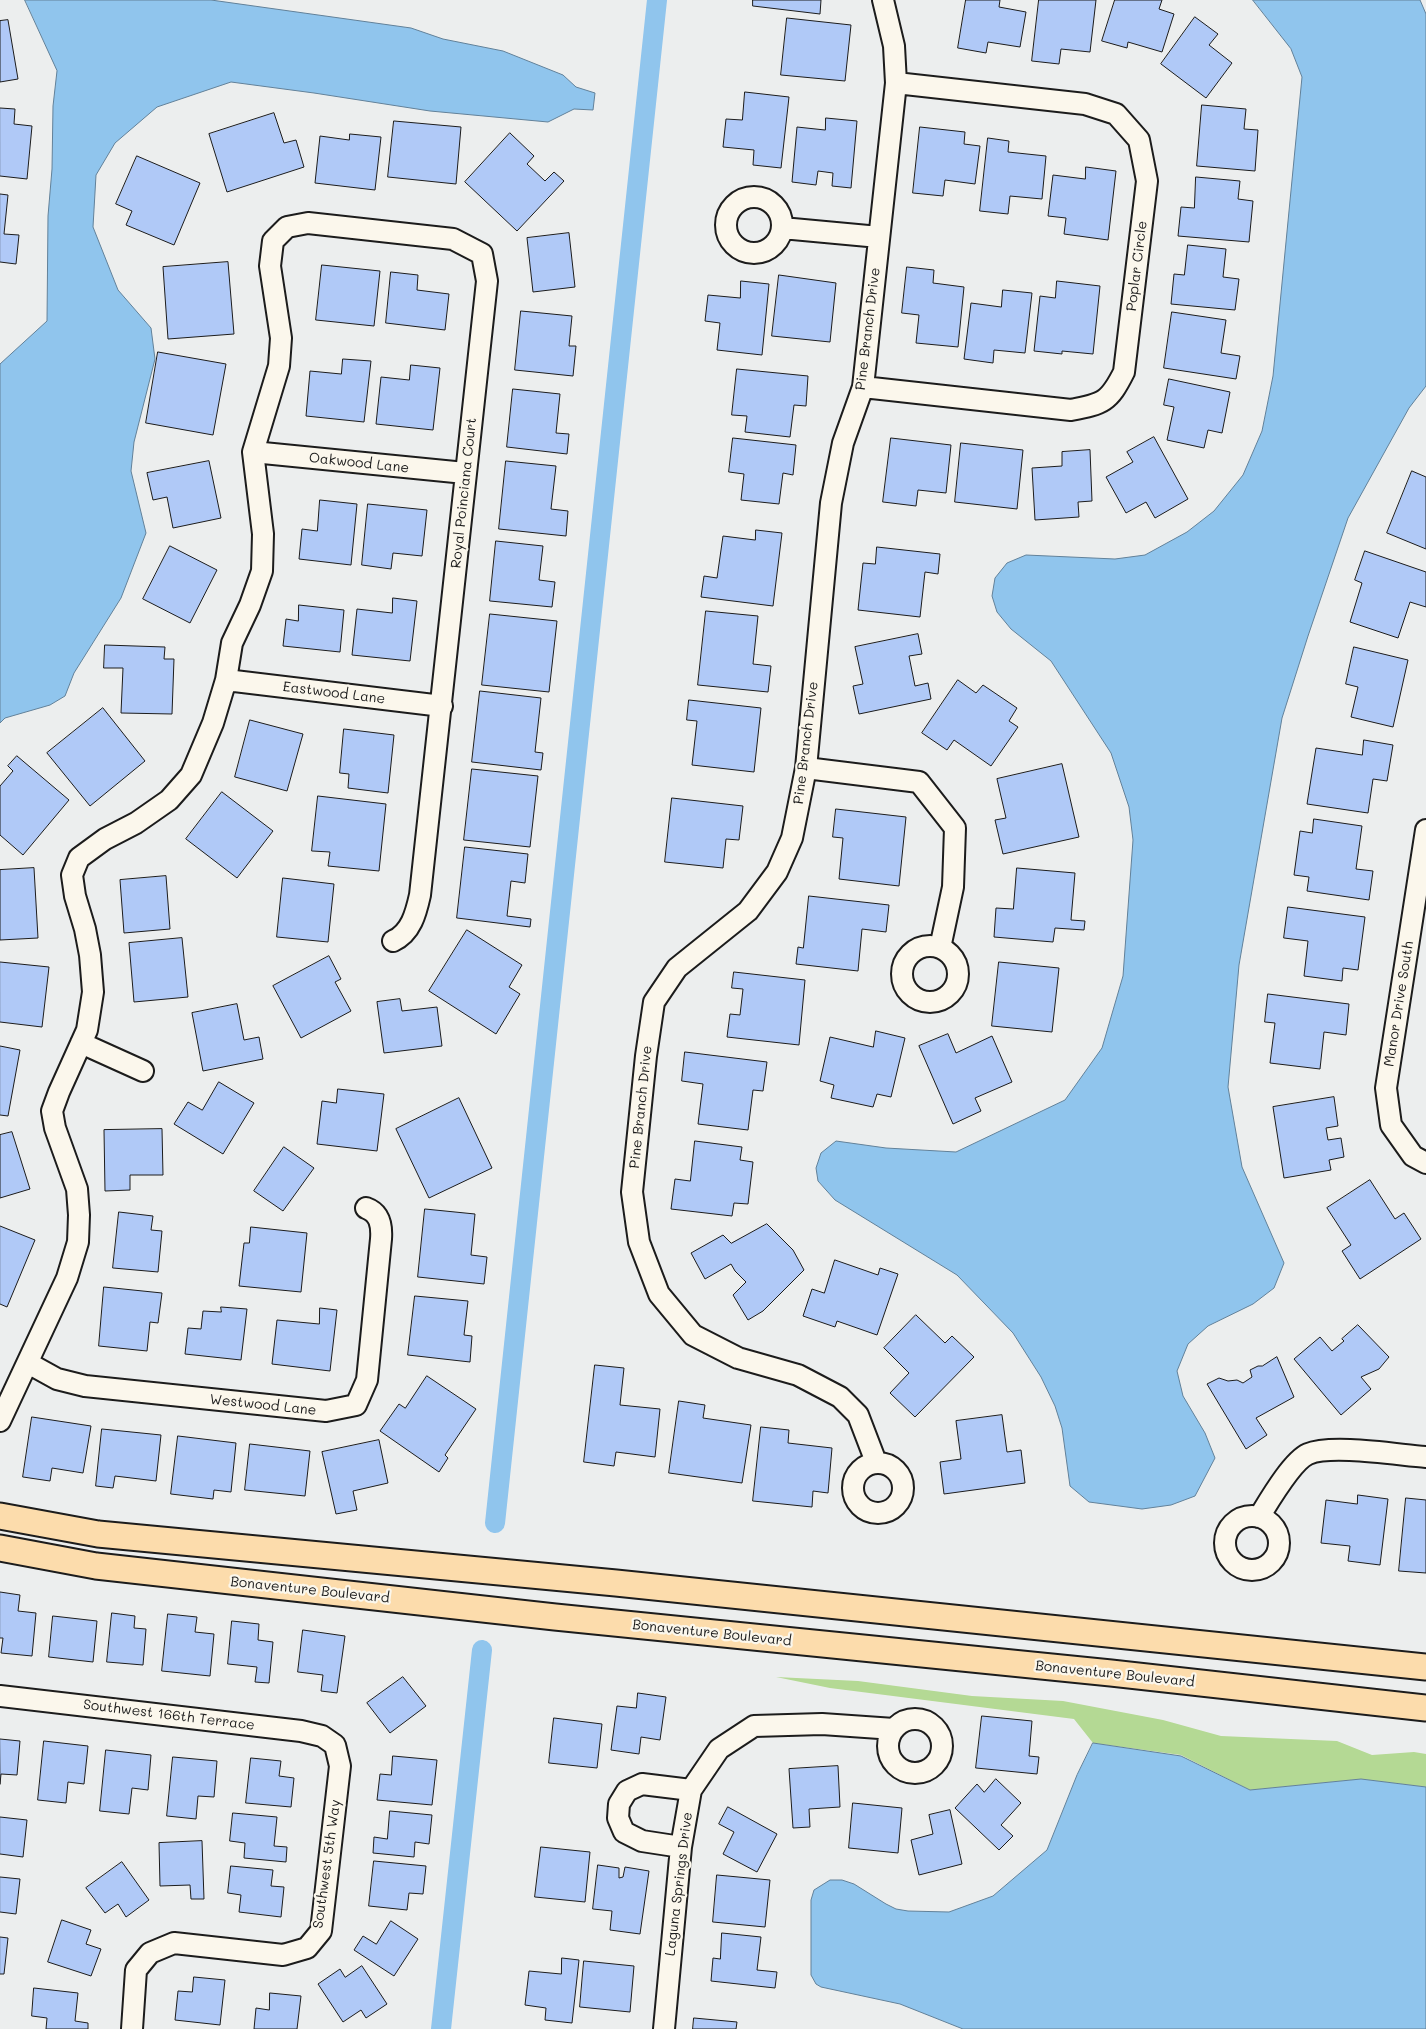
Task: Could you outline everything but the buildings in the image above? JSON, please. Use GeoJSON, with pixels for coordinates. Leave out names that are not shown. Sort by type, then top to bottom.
{"type":"FeatureCollection","features":[{"type":"Feature","properties":{"kind":"main road"},"geometry":{"type":"LineString","coordinates":[[0,1516],[98,1534],[616,1583],[1426,1667]]}},
{"type":"Feature","properties":{"kind":"main road","name":"Bonaventure Boulevard"},"geometry":{"type":"LineString","coordinates":[[0,1548],[96,1566],[535,1615],[1110,1672],[1426,1708]]}},
{"type":"Feature","properties":{"kind":"street","name":"Pine Branch Drive"},"geometry":{"type":"LineString","coordinates":[[876,1462],[858,1415],[840,1397],[798,1376],[738,1358],[693,1335],[658,1294],[639,1242],[632,1192],[646,1056],[654,1002],[677,968],[748,912],[777,872],[792,838],[806,768],[831,504],[843,443],[863,387],[896,83],[894,46],[883,0]]}},
{"type":"Feature","properties":{"kind":"street","name":"Poplar Circle"},"geometry":{"type":"LineString","coordinates":[[863,387],[1071,410],[1094,405],[1114,393],[1124,372],[1147,181],[1139,140],[1116,114],[1085,104],[896,83]]}},
{"type":"Feature","properties":{"kind":"street","name":"Royal Poinciana Court"},"geometry":{"type":"LineString","coordinates":[[253,452],[279,366],[280,338],[270,266],[273,241],[287,227],[308,223],[452,239],[482,254],[487,281],[420,895],[410,925],[399,938],[393,941]]}},
{"type":"Feature","properties":{"kind":"street"},"geometry":{"type":"LineString","coordinates":[[782,228],[879,238]]}},
{"type":"Feature","properties":{"kind":"street"},"geometry":{"type":"LineString","coordinates":[[0,1422],[67,1278],[78,1242],[79,1215],[77,1189],[55,1128],[52,1111],[87,1030],[93,992],[90,955],[75,896],[72,874],[79,858],[105,839],[136,823],[169,800],[191,775],[213,723],[226,680],[232,643],[250,605],[262,571],[263,534],[253,452]]}},
{"type":"Feature","properties":{"kind":"street","name":"Oakwood Lane"},"geometry":{"type":"LineString","coordinates":[[253,452],[465,473]]}},
{"type":"Feature","properties":{"kind":"street","name":"Eastwood Lane"},"geometry":{"type":"LineString","coordinates":[[226,680],[442,706]]}},
{"type":"Feature","properties":{"kind":"street"},"geometry":{"type":"LineString","coordinates":[[806,768],[919,782],[955,828],[952,887],[940,948]]}},
{"type":"Feature","properties":{"kind":"street","name":"Manor Drive South"},"geometry":{"type":"LineString","coordinates":[[1426,830],[1422,879],[1386,1088],[1391,1125],[1412,1156],[1426,1163]]}},
{"type":"Feature","properties":{"kind":"street"},"geometry":{"type":"LineString","coordinates":[[81,1043],[143,1071]]}},
{"type":"Feature","properties":{"kind":"street","name":"Westwood Lane"},"geometry":{"type":"LineString","coordinates":[[28,1363],[57,1379],[85,1386],[326,1411],[356,1405],[367,1380],[381,1239],[380,1222],[376,1214],[366,1208]]}},
{"type":"Feature","properties":{"kind":"street"},"geometry":{"type":"LineString","coordinates":[[1259,1517],[1284,1477],[1307,1454],[1334,1450],[1426,1457]]}},
{"type":"Feature","properties":{"kind":"street","name":"Southwest 166th Terrace"},"geometry":{"type":"LineString","coordinates":[[0,1696],[301,1731],[322,1736],[334,1744]]}},
{"type":"Feature","properties":{"kind":"street","name":"Laguna Springs Drive"},"geometry":{"type":"LineString","coordinates":[[664,2029],[681,1846],[691,1790],[719,1749],[754,1726],[822,1724],[894,1729]]}},
{"type":"Feature","properties":{"kind":"street","name":"Southwest 5th Way"},"geometry":{"type":"LineString","coordinates":[[132,2029],[136,1970],[150,1952],[174,1943],[283,1955],[307,1948],[321,1931],[340,1766],[334,1744]]}},
{"type":"Feature","properties":{"kind":"street"},"geometry":{"type":"LineString","coordinates":[[681,1846],[642,1841],[624,1832],[618,1818],[619,1804],[627,1791],[642,1784],[691,1790]]}},
{"type":"Feature","properties":{"kind":"green space"},"geometry":{"type":"Polygon","coordinates":[[[776,1677],[858,1681],[972,1696],[1063,1701],[1163,1720],[1221,1736],[1337,1741],[1372,1755],[1414,1752],[1426,1754],[1426,1787],[1361,1779],[1250,1790],[1181,1755],[1093,1743],[1074,1719],[830,1688],[776,1677]]]}},
{"type":"Feature","properties":{"kind":"water"},"geometry":{"type":"Polygon","coordinates":[[[25,0],[211,0],[411,28],[443,39],[503,51],[563,75],[576,87],[595,93],[593,110],[574,109],[548,122],[430,111],[231,82],[157,107],[115,143],[96,175],[93,227],[118,290],[151,328],[155,359],[134,442],[131,471],[146,533],[121,598],[74,673],[65,696],[50,705],[5,718],[0,723],[0,364],[47,321],[48,216],[52,169],[53,106],[57,71],[25,0]]]}},
{"type":"Feature","properties":{"kind":"water"},"geometry":{"type":"Polygon","coordinates":[[[1253,0],[1420,0],[1426,14],[1426,386],[1409,408],[1348,518],[1308,636],[1282,718],[1239,965],[1228,1087],[1242,1167],[1284,1263],[1274,1288],[1253,1304],[1208,1326],[1188,1344],[1177,1371],[1183,1396],[1205,1433],[1215,1458],[1195,1496],[1171,1505],[1142,1509],[1089,1502],[1070,1486],[1062,1428],[1055,1406],[1041,1377],[1013,1333],[957,1275],[835,1200],[818,1181],[816,1168],[821,1153],[836,1141],[886,1148],[956,1152],[1065,1100],[1102,1048],[1123,976],[1133,840],[1129,807],[1111,753],[1051,661],[1011,629],[997,612],[992,596],[995,578],[1007,563],[1026,555],[1115,559],[1145,555],[1187,532],[1214,511],[1243,475],[1262,431],[1273,376],[1302,77],[1291,49],[1253,0]]]}},
{"type":"Feature","properties":{"kind":"water"},"geometry":{"type":"Polygon","coordinates":[[[1093,1743],[1181,1756],[1250,1790],[1361,1779],[1426,1787],[1426,2029],[963,2029],[900,2004],[821,1987],[816,1984],[811,1975],[811,1900],[814,1890],[830,1880],[842,1880],[854,1884],[896,1909],[908,1911],[949,1912],[993,1896],[1047,1850],[1077,1775],[1093,1743]]]}},
{"type":"Feature","properties":{"kind":"waterway"},"geometry":{"type":"LineString","coordinates":[[495,1523],[657,0]]}},
{"type":"Feature","properties":{"kind":"waterway"},"geometry":{"type":"LineString","coordinates":[[441,2029],[482,1650]]}}]}
